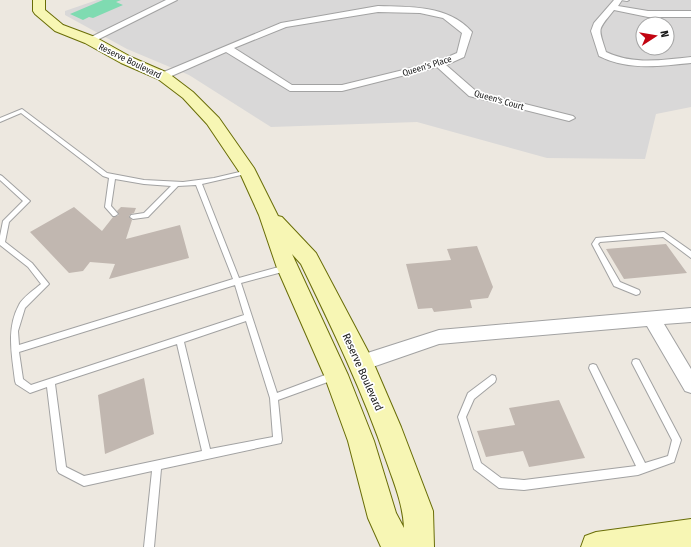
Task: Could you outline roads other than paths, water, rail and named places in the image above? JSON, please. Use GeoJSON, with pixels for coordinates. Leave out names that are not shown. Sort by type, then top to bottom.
{"type":"FeatureCollection","features":[{"type":"Feature","properties":{"kind":"street","name":"Reserve Boulevard"},"geometry":{"type":"LineString","coordinates":[[39,0],[39,11],[59,28],[90,40],[126,60],[162,76],[188,95],[213,121],[248,172],[268,215],[287,268],[336,375],[361,441],[383,518],[397,547]]}},
{"type":"Feature","properties":{"kind":"street"},"geometry":{"type":"LineString","coordinates":[[90,40],[173,0]]}},
{"type":"Feature","properties":{"kind":"street"},"geometry":{"type":"LineString","coordinates":[[691,14],[648,14],[615,3],[597,25],[595,31],[602,54],[611,60],[634,63],[691,60]]}},
{"type":"Feature","properties":{"kind":"street","name":"Queen's Place"},"geometry":{"type":"LineString","coordinates":[[162,76],[227,48],[284,25],[378,9],[420,10],[446,16],[467,32],[461,55],[438,64],[342,88],[290,88],[227,48]]}},
{"type":"Feature","properties":{"kind":"street","name":"Queen's Court"},"geometry":{"type":"LineString","coordinates":[[438,64],[473,94],[569,118]]}},
{"type":"Feature","properties":{"kind":"street","name":"Reserve Boulevard"},"geometry":{"type":"LineString","coordinates":[[268,215],[309,259],[361,364],[388,427],[418,511],[419,547]]}},
{"type":"Feature","properties":{"kind":"street"},"geometry":{"type":"LineString","coordinates":[[336,375],[361,364],[439,337],[652,319],[691,314]]}},
{"type":"Feature","properties":{"kind":"street"},"geometry":{"type":"LineString","coordinates":[[652,319],[691,385]]}},
{"type":"Feature","properties":{"kind":"street"},"geometry":{"type":"LineString","coordinates":[[596,547],[691,534]]}},
{"type":"Feature","properties":{"kind":"lane"},"geometry":{"type":"LineString","coordinates":[[0,120],[22,111],[105,175],[112,177],[137,182],[177,184],[198,182],[248,172]]}},
{"type":"Feature","properties":{"kind":"lane"},"geometry":{"type":"LineString","coordinates":[[0,177],[27,201],[6,221],[2,244],[30,265],[45,284],[22,306],[14,331],[19,381],[30,389],[249,317]]}},
{"type":"Feature","properties":{"kind":"lane"},"geometry":{"type":"LineString","coordinates":[[112,177],[108,207],[115,214]]}},
{"type":"Feature","properties":{"kind":"lane"},"geometry":{"type":"LineString","coordinates":[[51,383],[62,470],[84,481],[278,440],[274,398],[249,317],[237,281],[198,182]]}},
{"type":"Feature","properties":{"kind":"lane"},"geometry":{"type":"LineString","coordinates":[[133,217],[146,214],[177,184]]}},
{"type":"Feature","properties":{"kind":"lane"},"geometry":{"type":"LineString","coordinates":[[636,292],[617,284],[595,244],[598,240],[664,234],[691,255]]}},
{"type":"Feature","properties":{"kind":"lane"},"geometry":{"type":"LineString","coordinates":[[16,350],[237,281],[287,268]]}},
{"type":"Feature","properties":{"kind":"lane"},"geometry":{"type":"LineString","coordinates":[[180,339],[207,455]]}},
{"type":"Feature","properties":{"kind":"lane"},"geometry":{"type":"LineString","coordinates":[[492,379],[471,396],[462,417],[477,466],[499,483],[524,486],[640,469],[671,459],[677,440],[636,363]]}},
{"type":"Feature","properties":{"kind":"lane"},"geometry":{"type":"LineString","coordinates":[[593,368],[640,469]]}},
{"type":"Feature","properties":{"kind":"lane"},"geometry":{"type":"LineString","coordinates":[[274,398],[336,375]]}},
{"type":"Feature","properties":{"kind":"lane"},"geometry":{"type":"LineString","coordinates":[[149,547],[157,465]]}}]}
